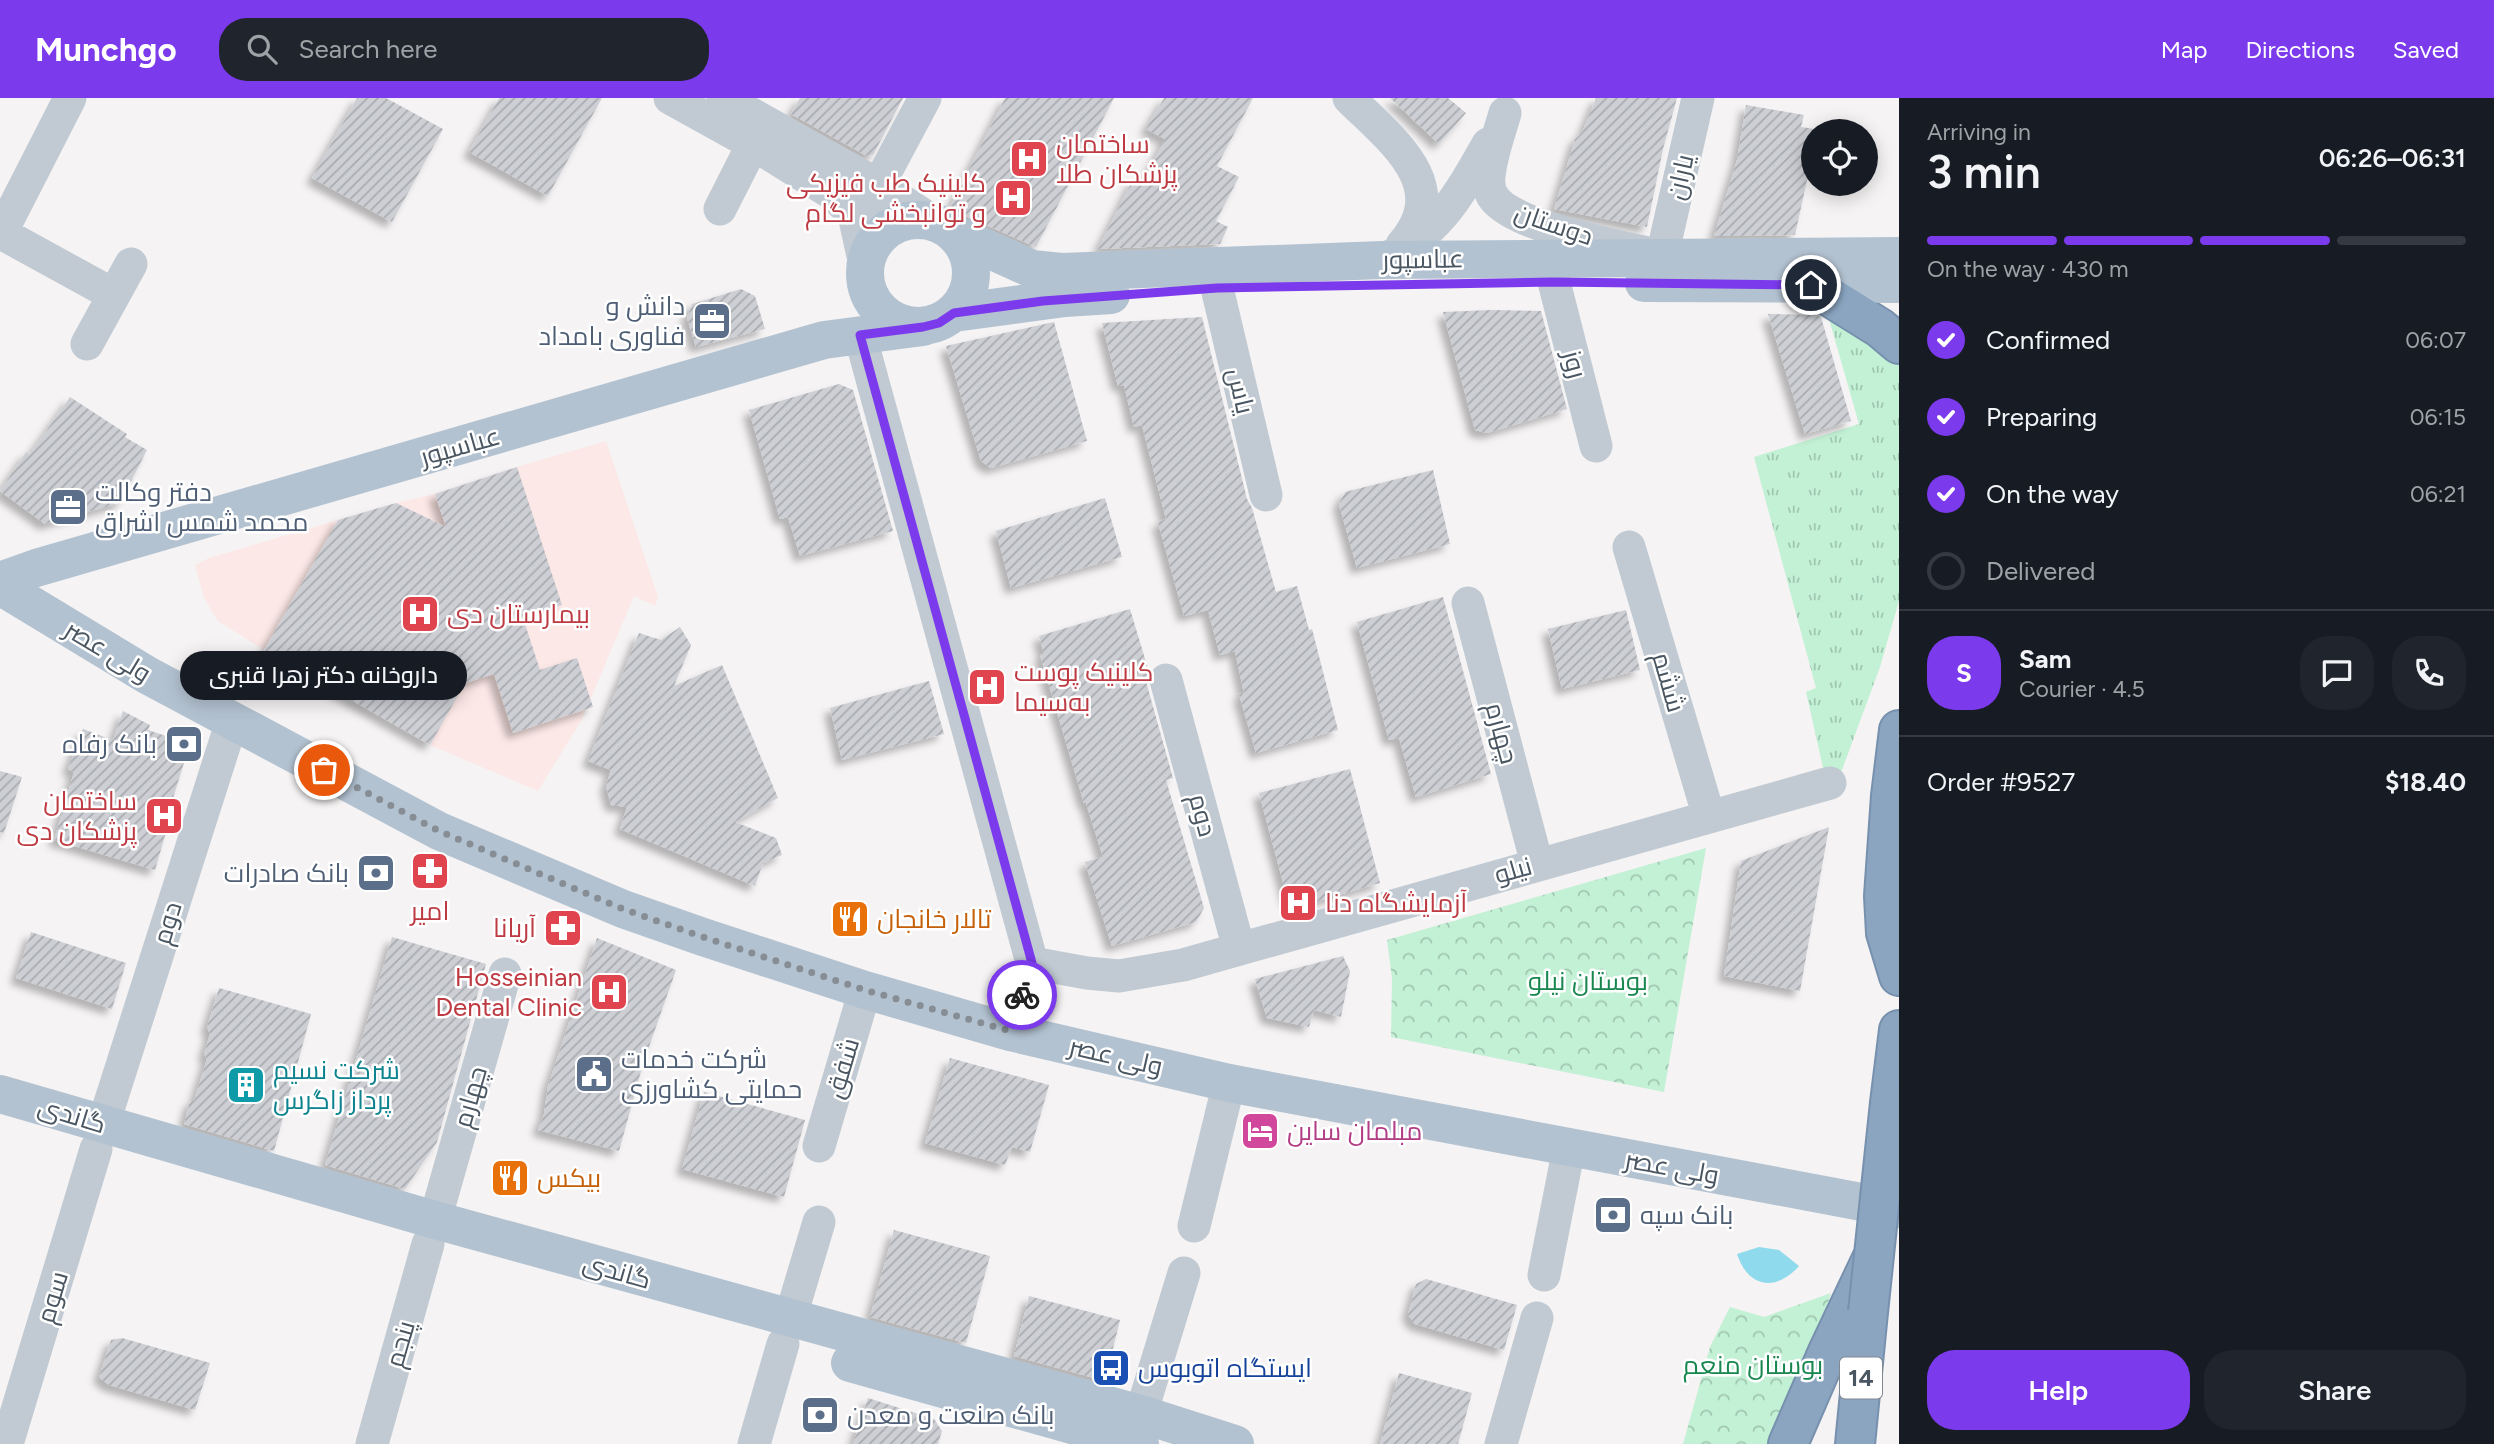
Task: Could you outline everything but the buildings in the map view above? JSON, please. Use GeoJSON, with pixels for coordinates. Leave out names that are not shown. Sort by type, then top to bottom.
{"type":"FeatureCollection","features":[{"type":"Feature","properties":{"kind":"highway"},"geometry":{"type":"LineString","coordinates":[[1811,285],[1880,328],[1899,344]]}},
{"type":"Feature","properties":{"kind":"highway"},"geometry":{"type":"LineString","coordinates":[[1899,730],[1884,896],[1886,933],[1899,976]]}},
{"type":"Feature","properties":{"kind":"highway","name":"14"},"geometry":{"type":"LineString","coordinates":[[1855,1444],[1899,1030]]}},
{"type":"Feature","properties":{"kind":"highway"},"geometry":{"type":"LineString","coordinates":[[1788,1444],[1874,1256]]}},
{"type":"Feature","properties":{"kind":"main road"},"geometry":{"type":"LineString","coordinates":[[842,337],[847,310],[864,270],[869,250],[878,237],[904,221],[919,219],[944,228],[964,245],[970,259],[970,288],[963,302],[938,320],[905,326],[889,319],[876,307],[867,292],[864,270]]}},
{"type":"Feature","properties":{"kind":"main road","name":"عباسپور"},"geometry":{"type":"LineString","coordinates":[[944,228],[1032,269],[1061,272],[1387,258],[1662,270],[1811,285],[1899,284]]}},
{"type":"Feature","properties":{"kind":"main road","name":"عباسپور"},"geometry":{"type":"LineString","coordinates":[[0,583],[36,568],[842,337],[1065,298],[1217,288],[1553,282],[1662,270],[1899,256]]}},
{"type":"Feature","properties":{"kind":"main road","name":"ولی عصر"},"geometry":{"type":"LineString","coordinates":[[0,583],[147,676],[439,831],[623,909],[703,937],[865,990],[1015,1017],[1229,1083],[1899,1209]]}},
{"type":"Feature","properties":{"kind":"main road","name":"گاندی"},"geometry":{"type":"LineString","coordinates":[[0,1094],[100,1137]]}},
{"type":"Feature","properties":{"kind":"main road","name":"گاندی"},"geometry":{"type":"LineString","coordinates":[[0,1118],[100,1137],[786,1332],[1139,1436],[1235,1444]]}},
{"type":"Feature","properties":{"kind":"street"},"geometry":{"type":"LineString","coordinates":[[70,98],[1,234],[114,295]]}},
{"type":"Feature","properties":{"kind":"street"},"geometry":{"type":"LineString","coordinates":[[670,98],[833,194],[854,215],[858,223],[864,270]]}},
{"type":"Feature","properties":{"kind":"street"},"geometry":{"type":"LineString","coordinates":[[723,98],[878,185],[944,228]]}},
{"type":"Feature","properties":{"kind":"street"},"geometry":{"type":"LineString","coordinates":[[858,223],[925,98]]}},
{"type":"Feature","properties":{"kind":"street"},"geometry":{"type":"LineString","coordinates":[[1349,98],[1395,143],[1411,162],[1420,180],[1420,215],[1408,239],[1387,258]]}},
{"type":"Feature","properties":{"kind":"street","name":"یاران"},"geometry":{"type":"LineString","coordinates":[[1662,270],[1698,98]]}},
{"type":"Feature","properties":{"kind":"street","name":"دوستان"},"geometry":{"type":"LineString","coordinates":[[1387,258],[1424,235],[1444,214],[1464,186],[1508,106]]}},
{"type":"Feature","properties":{"kind":"street","name":"دوستان"},"geometry":{"type":"LineString","coordinates":[[1508,106],[1489,180],[1491,193],[1497,201],[1525,220],[1662,270]]}},
{"type":"Feature","properties":{"kind":"street"},"geometry":{"type":"LineString","coordinates":[[720,209],[752,144]]}},
{"type":"Feature","properties":{"kind":"street"},"geometry":{"type":"LineString","coordinates":[[87,345],[131,264]]}},
{"type":"Feature","properties":{"kind":"street","name":"روز"},"geometry":{"type":"LineString","coordinates":[[1553,282],[1596,446]]}},
{"type":"Feature","properties":{"kind":"street","name":"یاس"},"geometry":{"type":"LineString","coordinates":[[1217,288],[1266,495]]}},
{"type":"Feature","properties":{"kind":"street"},"geometry":{"type":"LineString","coordinates":[[842,337],[1032,963],[1015,1017]]}},
{"type":"Feature","properties":{"kind":"street","name":"ششم"},"geometry":{"type":"LineString","coordinates":[[1629,547],[1709,817]]}},
{"type":"Feature","properties":{"kind":"street","name":"چهارم"},"geometry":{"type":"LineString","coordinates":[[1468,603],[1537,863]]}},
{"type":"Feature","properties":{"kind":"street","name":"دوم"},"geometry":{"type":"LineString","coordinates":[[1166,680],[1239,949]]}},
{"type":"Feature","properties":{"kind":"street","name":"دوم"},"geometry":{"type":"LineString","coordinates":[[100,1137],[232,721]]}},
{"type":"Feature","properties":{"kind":"street","name":"نیلو"},"geometry":{"type":"LineString","coordinates":[[1032,963],[1087,974],[1119,976],[1184,965],[1537,863],[1830,783]]}},
{"type":"Feature","properties":{"kind":"street","name":"چهارم"},"geometry":{"type":"LineString","coordinates":[[432,1232],[505,974]]}},
{"type":"Feature","properties":{"kind":"street","name":"شفق"},"geometry":{"type":"LineString","coordinates":[[819,1146],[865,990]]}},
{"type":"Feature","properties":{"kind":"street"},"geometry":{"type":"LineString","coordinates":[[1194,1226],[1229,1083]]}},
{"type":"Feature","properties":{"kind":"street","name":"سوم"},"geometry":{"type":"LineString","coordinates":[[7,1444],[100,1137]]}},
{"type":"Feature","properties":{"kind":"street"},"geometry":{"type":"LineString","coordinates":[[1544,1275],[1569,1148]]}},
{"type":"Feature","properties":{"kind":"street"},"geometry":{"type":"LineString","coordinates":[[754,1444],[819,1222]]}},
{"type":"Feature","properties":{"kind":"street","name":"پنجم"},"geometry":{"type":"LineString","coordinates":[[372,1444],[432,1232]]}},
{"type":"Feature","properties":{"kind":"street"},"geometry":{"type":"LineString","coordinates":[[1139,1436],[1184,1273]]}},
{"type":"Feature","properties":{"kind":"street"},"geometry":{"type":"LineString","coordinates":[[1502,1444],[1537,1318]]}},
{"type":"Feature","properties":{"kind":"shaded area","name":"بیمارستان دی"},"geometry":{"type":"Polygon","coordinates":[[[606,441],[658,597],[655,606],[634,596],[582,719],[538,791],[430,745],[264,650],[218,621],[204,598],[195,565],[209,558],[435,494],[606,441]]]}},
{"type":"Feature","properties":{"kind":"green space"},"geometry":{"type":"Polygon","coordinates":[[[1829,319],[1859,328],[1899,358],[1899,601],[1880,667],[1842,770],[1824,772],[1806,692],[1816,688],[1754,457],[1859,424],[1829,319]]]}},
{"type":"Feature","properties":{"kind":"green space","name":"بوستان نیلو"},"geometry":{"type":"Polygon","coordinates":[[[1706,848],[1664,1092],[1391,1037],[1392,978],[1387,940],[1706,848]]]}},
{"type":"Feature","properties":{"kind":"green space","name":"بوستان منعم"},"geometry":{"type":"Polygon","coordinates":[[[1831,1293],[1819,1333],[1767,1444],[1683,1444],[1710,1347],[1730,1307],[1764,1317],[1831,1293]]]}},
{"type":"Feature","properties":{"kind":"water"},"geometry":{"type":"Polygon","coordinates":[[[1759,1247],[1779,1250],[1799,1266],[1781,1280],[1772,1283],[1755,1280],[1748,1274],[1737,1254],[1759,1247]]]}},
{"type":"Feature","properties":{"kind":"way so far"},"geometry":{"type":"LineString","coordinates":[[324,770],[439,831],[623,909],[865,990],[1010,1031],[1022,995]]}},
{"type":"Feature","properties":{"kind":"place","name":"ساختمان پزشکان طلا"},"geometry":{"type":"Point","coordinates":[1029,159]}},
{"type":"Feature","properties":{"kind":"place","name":"کلینیک طب فیزیکی و توانبخشی لگام"},"geometry":{"type":"Point","coordinates":[1013,198]}},
{"type":"Feature","properties":{"kind":"place","name":"دانش و فناوری بامداد"},"geometry":{"type":"Point","coordinates":[712,321]}},
{"type":"Feature","properties":{"kind":"place","name":"دفتر وکالت محمد شمس اشراق"},"geometry":{"type":"Point","coordinates":[68,507]}},
{"type":"Feature","properties":{"kind":"place","name":"بیمارستان دی"},"geometry":{"type":"Point","coordinates":[420,614]}},
{"type":"Feature","properties":{"kind":"place","name":"کلینیک پوست به‌سیما"},"geometry":{"type":"Point","coordinates":[987,687]}},
{"type":"Feature","properties":{"kind":"place","name":"بانک رفاه"},"geometry":{"type":"Point","coordinates":[184,744]}},
{"type":"Feature","properties":{"kind":"place","name":"داروخانه دکتر زهرا قنبری"},"geometry":{"type":"Point","coordinates":[324,770]}},
{"type":"Feature","properties":{"kind":"place","name":"ساختمان پزشکان دی"},"geometry":{"type":"Point","coordinates":[164,816]}},
{"type":"Feature","properties":{"kind":"place","name":"امیر"},"geometry":{"type":"Point","coordinates":[430,871]}},
{"type":"Feature","properties":{"kind":"place","name":"بانک صادرات"},"geometry":{"type":"Point","coordinates":[376,873]}},
{"type":"Feature","properties":{"kind":"place","name":"آزمایشگاه دنا"},"geometry":{"type":"Point","coordinates":[1298,903]}},
{"type":"Feature","properties":{"kind":"place","name":"تالار خانجان"},"geometry":{"type":"Point","coordinates":[850,919]}},
{"type":"Feature","properties":{"kind":"place","name":"آریانا"},"geometry":{"type":"Point","coordinates":[563,928]}},
{"type":"Feature","properties":{"kind":"place","name":"Hosseinian Dental Clinic"},"geometry":{"type":"Point","coordinates":[609,992]}},
{"type":"Feature","properties":{"kind":"place","name":"شرکت خدمات حمایتی کشاورزی"},"geometry":{"type":"Point","coordinates":[594,1074]}},
{"type":"Feature","properties":{"kind":"place","name":"شرکت نسیم پرداز زاگرس"},"geometry":{"type":"Point","coordinates":[246,1085]}},
{"type":"Feature","properties":{"kind":"place","name":"مبلمان ساین"},"geometry":{"type":"Point","coordinates":[1260,1131]}},
{"type":"Feature","properties":{"kind":"place","name":"بیکس"},"geometry":{"type":"Point","coordinates":[510,1178]}},
{"type":"Feature","properties":{"kind":"place","name":"بانک سپه"},"geometry":{"type":"Point","coordinates":[1613,1215]}},
{"type":"Feature","properties":{"kind":"place","name":"ایستگاه اتوبوس"},"geometry":{"type":"Point","coordinates":[1111,1368]}},
{"type":"Feature","properties":{"kind":"place","name":"بانک صنعت و معدن"},"geometry":{"type":"Point","coordinates":[820,1415]}},
{"type":"Feature","properties":{"kind":"route"},"geometry":{"type":"LineString","coordinates":[[1022,995],[1032,963],[860,335],[923,327],[939,323],[954,313],[1065,298],[1217,288],[1553,282],[1811,285]]}}]}
